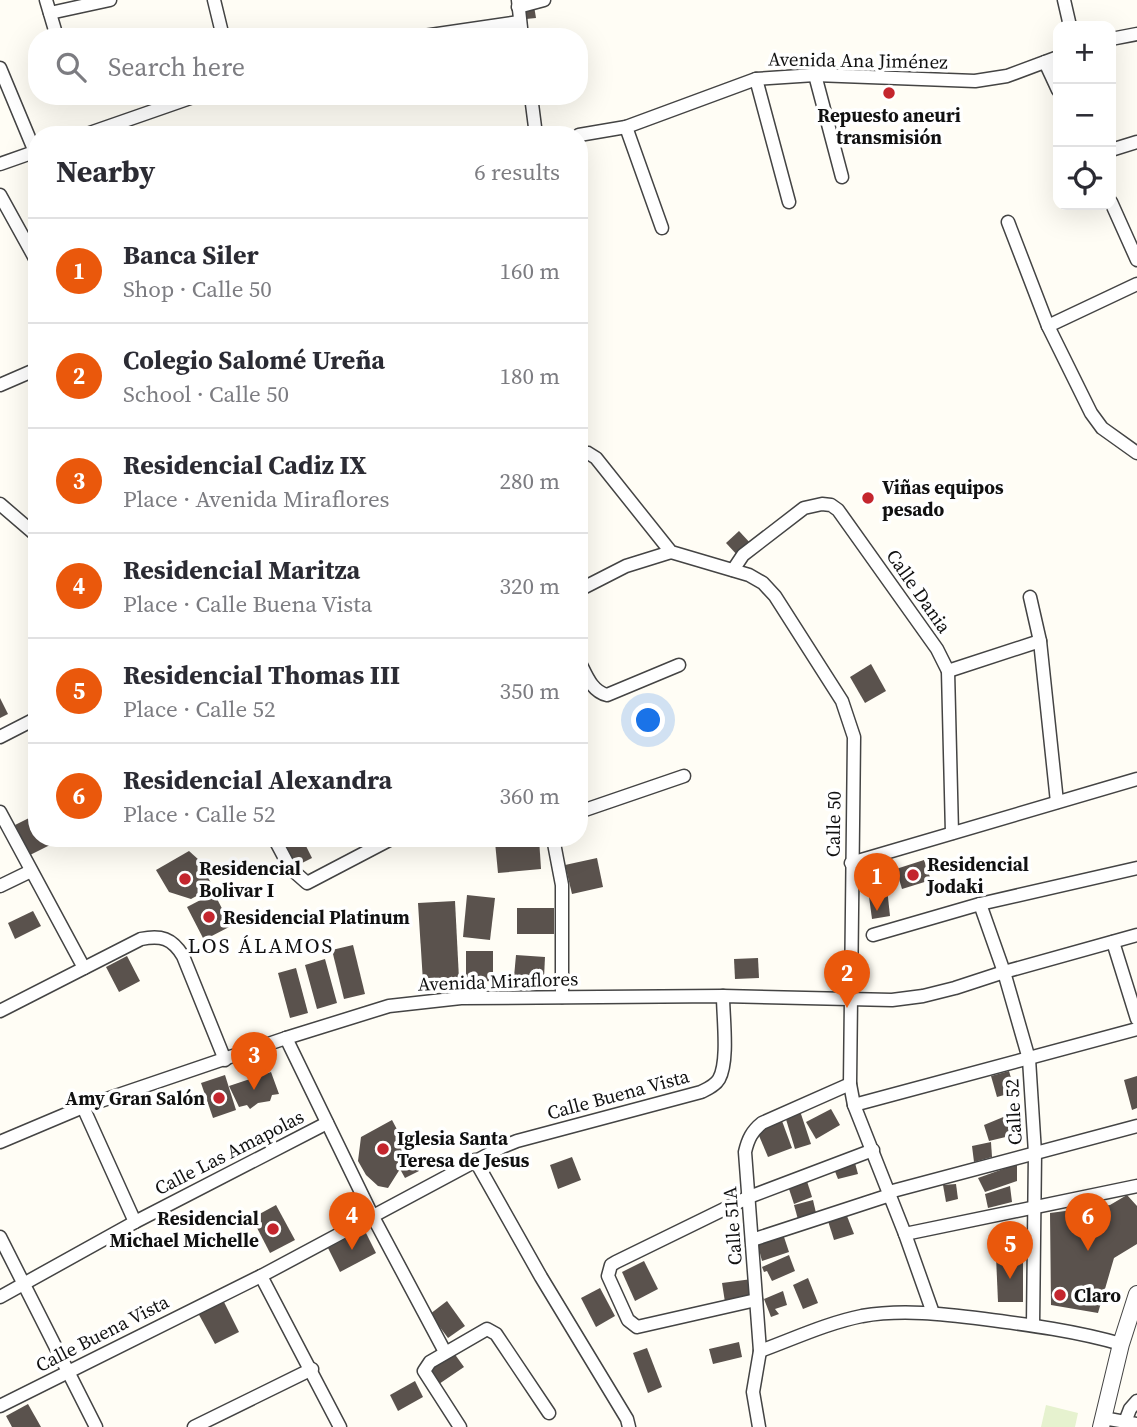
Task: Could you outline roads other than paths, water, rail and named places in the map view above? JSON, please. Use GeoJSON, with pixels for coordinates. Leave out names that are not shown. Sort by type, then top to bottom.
{"type":"FeatureCollection","features":[{"type":"Feature","properties":{"kind":"street"},"geometry":{"type":"LineString","coordinates":[[54,28],[48,6],[110,0]]}},
{"type":"Feature","properties":{"kind":"street"},"geometry":{"type":"LineString","coordinates":[[214,0],[221,28]]}},
{"type":"Feature","properties":{"kind":"street"},"geometry":{"type":"LineString","coordinates":[[520,28],[518,4],[544,0]]}},
{"type":"Feature","properties":{"kind":"street"},"geometry":{"type":"LineString","coordinates":[[1064,0],[1069,21]]}},
{"type":"Feature","properties":{"kind":"street"},"geometry":{"type":"LineString","coordinates":[[478,28],[519,22]]}},
{"type":"Feature","properties":{"kind":"street"},"geometry":{"type":"LineString","coordinates":[[1116,38],[1137,34]]}},
{"type":"Feature","properties":{"kind":"street","name":"Avenida Ana Jiménez"},"geometry":{"type":"LineString","coordinates":[[588,133],[626,127],[756,79],[815,75],[975,81],[1007,76],[1053,59]]}},
{"type":"Feature","properties":{"kind":"street"},"geometry":{"type":"LineString","coordinates":[[1045,62],[1055,84]]}},
{"type":"Feature","properties":{"kind":"street"},"geometry":{"type":"LineString","coordinates":[[0,68],[28,133]]}},
{"type":"Feature","properties":{"kind":"street"},"geometry":{"type":"LineString","coordinates":[[815,75],[842,177]]}},
{"type":"Feature","properties":{"kind":"street"},"geometry":{"type":"LineString","coordinates":[[756,79],[789,201]]}},
{"type":"Feature","properties":{"kind":"street"},"geometry":{"type":"LineString","coordinates":[[111,126],[170,105]]}},
{"type":"Feature","properties":{"kind":"street"},"geometry":{"type":"LineString","coordinates":[[532,105],[535,126]]}},
{"type":"Feature","properties":{"kind":"street"},"geometry":{"type":"LineString","coordinates":[[626,127],[662,228]]}},
{"type":"Feature","properties":{"kind":"street"},"geometry":{"type":"LineString","coordinates":[[1116,148],[1137,142]]}},
{"type":"Feature","properties":{"kind":"street"},"geometry":{"type":"LineString","coordinates":[[0,164],[28,155]]}},
{"type":"Feature","properties":{"kind":"street"},"geometry":{"type":"LineString","coordinates":[[0,195],[28,246]]}},
{"type":"Feature","properties":{"kind":"street"},"geometry":{"type":"LineString","coordinates":[[1115,210],[1137,260]]}},
{"type":"Feature","properties":{"kind":"street"},"geometry":{"type":"LineString","coordinates":[[1008,222],[1048,326],[1091,413],[1102,428],[1137,453]]}},
{"type":"Feature","properties":{"kind":"street"},"geometry":{"type":"LineString","coordinates":[[1048,326],[1137,284]]}},
{"type":"Feature","properties":{"kind":"street"},"geometry":{"type":"LineString","coordinates":[[0,385],[28,373]]}},
{"type":"Feature","properties":{"kind":"street"},"geometry":{"type":"LineString","coordinates":[[588,453],[596,458],[671,552],[625,566],[588,585]]}},
{"type":"Feature","properties":{"kind":"street"},"geometry":{"type":"LineString","coordinates":[[0,504],[28,528]]}},
{"type":"Feature","properties":{"kind":"street","name":"Calle Dania"},"geometry":{"type":"LineString","coordinates":[[733,570],[743,555],[804,508],[812,504],[831,505],[838,510],[937,649],[948,671],[952,833]]}},
{"type":"Feature","properties":{"kind":"street","name":"Calle 50"},"geometry":{"type":"LineString","coordinates":[[671,552],[749,575],[762,583],[775,596],[842,701],[850,720],[854,737],[850,1084],[853,1105],[890,1193],[933,1313]]}},
{"type":"Feature","properties":{"kind":"street"},"geometry":{"type":"LineString","coordinates":[[1030,597],[1040,641],[1057,802]]}},
{"type":"Feature","properties":{"kind":"street"},"geometry":{"type":"LineString","coordinates":[[948,671],[1040,641]]}},
{"type":"Feature","properties":{"kind":"street"},"geometry":{"type":"LineString","coordinates":[[588,678],[593,687],[601,694],[607,695],[679,665]]}},
{"type":"Feature","properties":{"kind":"street"},"geometry":{"type":"LineString","coordinates":[[0,737],[28,723]]}},
{"type":"Feature","properties":{"kind":"street"},"geometry":{"type":"LineString","coordinates":[[588,809],[684,776]]}},
{"type":"Feature","properties":{"kind":"street"},"geometry":{"type":"LineString","coordinates":[[852,863],[1137,779]]}},
{"type":"Feature","properties":{"kind":"street"},"geometry":{"type":"LineString","coordinates":[[0,812],[84,968]]}},
{"type":"Feature","properties":{"kind":"street"},"geometry":{"type":"LineString","coordinates":[[279,847],[290,868],[307,883],[376,847]]}},
{"type":"Feature","properties":{"kind":"street"},"geometry":{"type":"LineString","coordinates":[[555,847],[562,886],[562,998]]}},
{"type":"Feature","properties":{"kind":"street"},"geometry":{"type":"LineString","coordinates":[[873,935],[980,904],[1137,868]]}},
{"type":"Feature","properties":{"kind":"street"},"geometry":{"type":"LineString","coordinates":[[0,887],[31,872]]}},
{"type":"Feature","properties":{"kind":"street","name":"Calle 52"},"geometry":{"type":"LineString","coordinates":[[980,904],[1004,972],[1029,1059],[1035,1153],[1033,1325]]}},
{"type":"Feature","properties":{"kind":"street","name":"Avenida Miraflores"},"geometry":{"type":"LineString","coordinates":[[0,1142],[83,1107],[389,1006],[427,1000],[723,996],[892,1000],[923,996],[1137,935]]}},
{"type":"Feature","properties":{"kind":"street"},"geometry":{"type":"LineString","coordinates":[[0,1011],[141,939],[167,938],[183,956],[225,1060]]}},
{"type":"Feature","properties":{"kind":"street"},"geometry":{"type":"LineString","coordinates":[[1114,942],[1137,1018]]}},
{"type":"Feature","properties":{"kind":"street","name":"Calle Buena Vista"},"geometry":{"type":"LineString","coordinates":[[0,1406],[261,1276],[475,1160],[517,1141],[710,1088],[718,1082],[724,1068],[723,996]]}},
{"type":"Feature","properties":{"kind":"street"},"geometry":{"type":"LineString","coordinates":[[853,1105],[1137,1029]]}},
{"type":"Feature","properties":{"kind":"street"},"geometry":{"type":"LineString","coordinates":[[286,1038],[372,1215],[445,1352]]}},
{"type":"Feature","properties":{"kind":"street","name":"Calle 51A"},"geometry":{"type":"LineString","coordinates":[[759,1427],[753,1392],[760,1351],[746,1152],[751,1134],[762,1123],[850,1084]]}},
{"type":"Feature","properties":{"kind":"street"},"geometry":{"type":"LineString","coordinates":[[83,1107],[135,1223]]}},
{"type":"Feature","properties":{"kind":"street","name":"Calle Las Amapolas"},"geometry":{"type":"LineString","coordinates":[[0,1297],[327,1123]]}},
{"type":"Feature","properties":{"kind":"street"},"geometry":{"type":"LineString","coordinates":[[752,1240],[890,1193],[1137,1126]]}},
{"type":"Feature","properties":{"kind":"street"},"geometry":{"type":"LineString","coordinates":[[757,1300],[637,1327],[628,1320],[608,1276],[611,1265],[616,1262],[749,1197],[873,1150]]}},
{"type":"Feature","properties":{"kind":"street"},"geometry":{"type":"LineString","coordinates":[[475,1160],[541,1277],[627,1419],[629,1427]]}},
{"type":"Feature","properties":{"kind":"street"},"geometry":{"type":"LineString","coordinates":[[905,1234],[1137,1186]]}},
{"type":"Feature","properties":{"kind":"street"},"geometry":{"type":"LineString","coordinates":[[0,1237],[96,1427]]}},
{"type":"Feature","properties":{"kind":"street"},"geometry":{"type":"LineString","coordinates":[[261,1276],[340,1427]]}},
{"type":"Feature","properties":{"kind":"street"},"geometry":{"type":"LineString","coordinates":[[1137,1294],[1121,1344],[1102,1422],[1131,1423],[1130,1409],[1137,1401]]}},
{"type":"Feature","properties":{"kind":"street"},"geometry":{"type":"LineString","coordinates":[[760,1351],[860,1317],[888,1313],[933,1313],[1033,1325],[1121,1344]]}},
{"type":"Feature","properties":{"kind":"street"},"geometry":{"type":"LineString","coordinates":[[460,1427],[424,1371],[430,1362],[445,1352],[490,1329],[549,1413]]}},
{"type":"Feature","properties":{"kind":"street"},"geometry":{"type":"LineString","coordinates":[[194,1427],[312,1369]]}},
{"type":"Feature","properties":{"kind":"place","name":"Repuesto aneuri transmisión"},"geometry":{"type":"Point","coordinates":[889,93]}},
{"type":"Feature","properties":{"kind":"place","name":"Viñas equipos pesado"},"geometry":{"type":"Point","coordinates":[868,498]}},
{"type":"Feature","properties":{"kind":"place","name":"Residencial Jodaki"},"geometry":{"type":"Point","coordinates":[913,875]}},
{"type":"Feature","properties":{"kind":"place","name":"Residencial Bolivar I"},"geometry":{"type":"Point","coordinates":[185,879]}},
{"type":"Feature","properties":{"kind":"place","name":"Banca Siler"},"geometry":{"type":"Point","coordinates":[877,911]}},
{"type":"Feature","properties":{"kind":"place","name":"Residencial Platinum"},"geometry":{"type":"Point","coordinates":[209,917]}},
{"type":"Feature","properties":{"kind":"place","name":"Colegio Salomé Ureña"},"geometry":{"type":"Point","coordinates":[847,1008]}},
{"type":"Feature","properties":{"kind":"place","name":"Residencial Cadiz IX"},"geometry":{"type":"Point","coordinates":[254,1090]}},
{"type":"Feature","properties":{"kind":"place","name":"Amy Gran Salón"},"geometry":{"type":"Point","coordinates":[219,1098]}},
{"type":"Feature","properties":{"kind":"place","name":"Iglesia Santa Teresa de Jesus"},"geometry":{"type":"Point","coordinates":[383,1149]}},
{"type":"Feature","properties":{"kind":"place","name":"Residencial Michael Michelle"},"geometry":{"type":"Point","coordinates":[273,1229]}},
{"type":"Feature","properties":{"kind":"place","name":"Residencial Maritza"},"geometry":{"type":"Point","coordinates":[352,1250]}},
{"type":"Feature","properties":{"kind":"place","name":"Residencial Alexandra"},"geometry":{"type":"Point","coordinates":[1088,1251]}},
{"type":"Feature","properties":{"kind":"place","name":"Residencial Thomas III"},"geometry":{"type":"Point","coordinates":[1010,1279]}},
{"type":"Feature","properties":{"kind":"place","name":"Claro"},"geometry":{"type":"Point","coordinates":[1060,1295]}},
{"type":"Feature","properties":{"kind":"district","name":"LOS ÁLAMOS"},"geometry":{"type":"Point","coordinates":[261,946]}}]}
